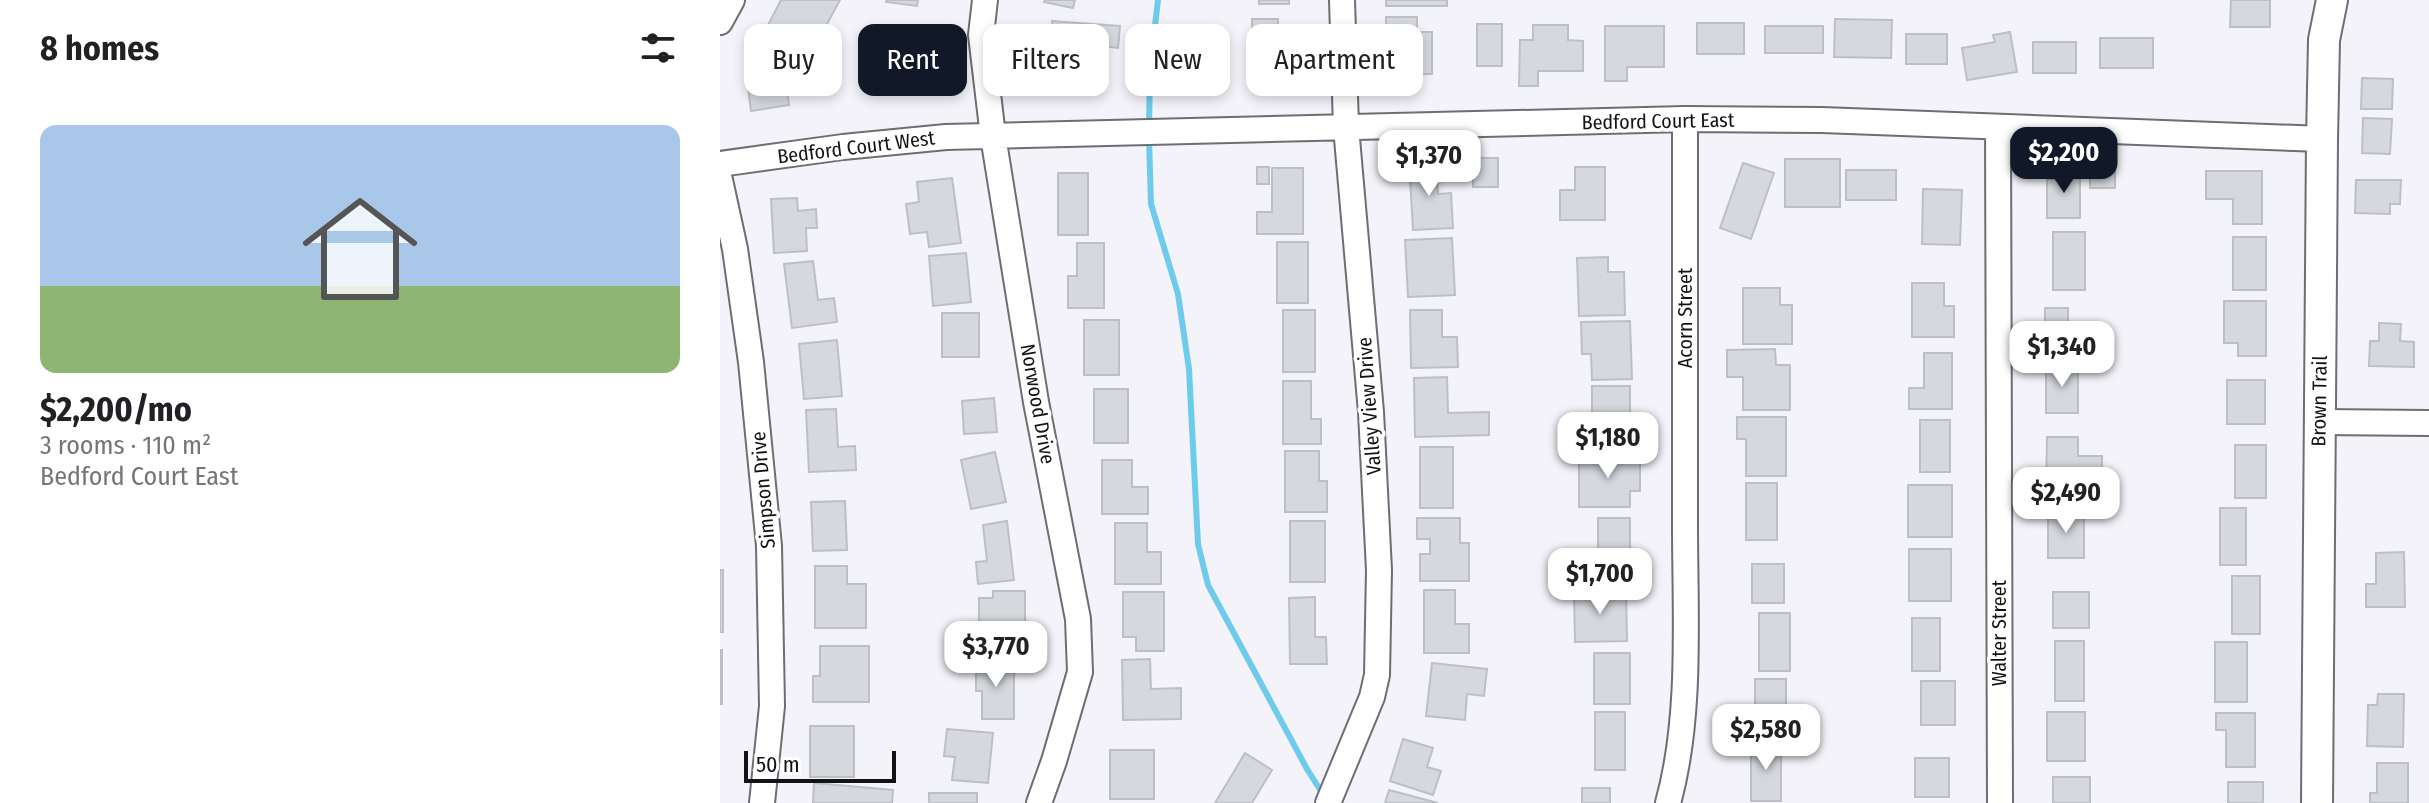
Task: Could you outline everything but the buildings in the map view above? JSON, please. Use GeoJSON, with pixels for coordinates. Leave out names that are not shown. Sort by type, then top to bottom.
{"type":"FeatureCollection","features":[{"type":"Feature","properties":{"kind":"street"},"geometry":{"type":"LineString","coordinates":[[720,22],[732,0]]}},
{"type":"Feature","properties":{"kind":"street","name":"Norwood Drive"},"geometry":{"type":"LineString","coordinates":[[985,0],[981,35],[993,136],[1036,402],[1078,619],[1080,672],[1039,803]]}},
{"type":"Feature","properties":{"kind":"street","name":"Valley View Drive"},"geometry":{"type":"LineString","coordinates":[[1331,794],[1372,697],[1377,675],[1379,570],[1371,412],[1346,127],[1342,0]]}},
{"type":"Feature","properties":{"kind":"street","name":"Brown Trail"},"geometry":{"type":"LineString","coordinates":[[2317,803],[2322,139],[2324,40],[2332,0]]}},
{"type":"Feature","properties":{"kind":"street","name":"Bedford Court East"},"geometry":{"type":"LineString","coordinates":[[993,136],[1685,119],[1822,120],[2322,139]]}},
{"type":"Feature","properties":{"kind":"street","name":"Acorn Street"},"geometry":{"type":"LineString","coordinates":[[1668,803],[1681,739],[1685,647],[1685,119]]}},
{"type":"Feature","properties":{"kind":"street","name":"Walter Street"},"geometry":{"type":"LineString","coordinates":[[1998,127],[2000,803]]}},
{"type":"Feature","properties":{"kind":"street","name":"Bedford Court West"},"geometry":{"type":"LineString","coordinates":[[720,164],[843,147],[946,137],[993,136]]}},
{"type":"Feature","properties":{"kind":"street","name":"Simpson Drive"},"geometry":{"type":"LineString","coordinates":[[720,180],[735,249],[751,362],[769,546],[772,706],[762,803]]}},
{"type":"Feature","properties":{"kind":"street"},"geometry":{"type":"LineString","coordinates":[[2319,422],[2429,423]]}},
{"type":"Feature","properties":{"kind":"waterway"},"geometry":{"type":"LineString","coordinates":[[1149,128],[1150,69],[1158,0]]}},
{"type":"Feature","properties":{"kind":"waterway"},"geometry":{"type":"LineString","coordinates":[[1149,139],[1151,204],[1178,294],[1189,369],[1198,544],[1208,585],[1324,796]]}}]}
